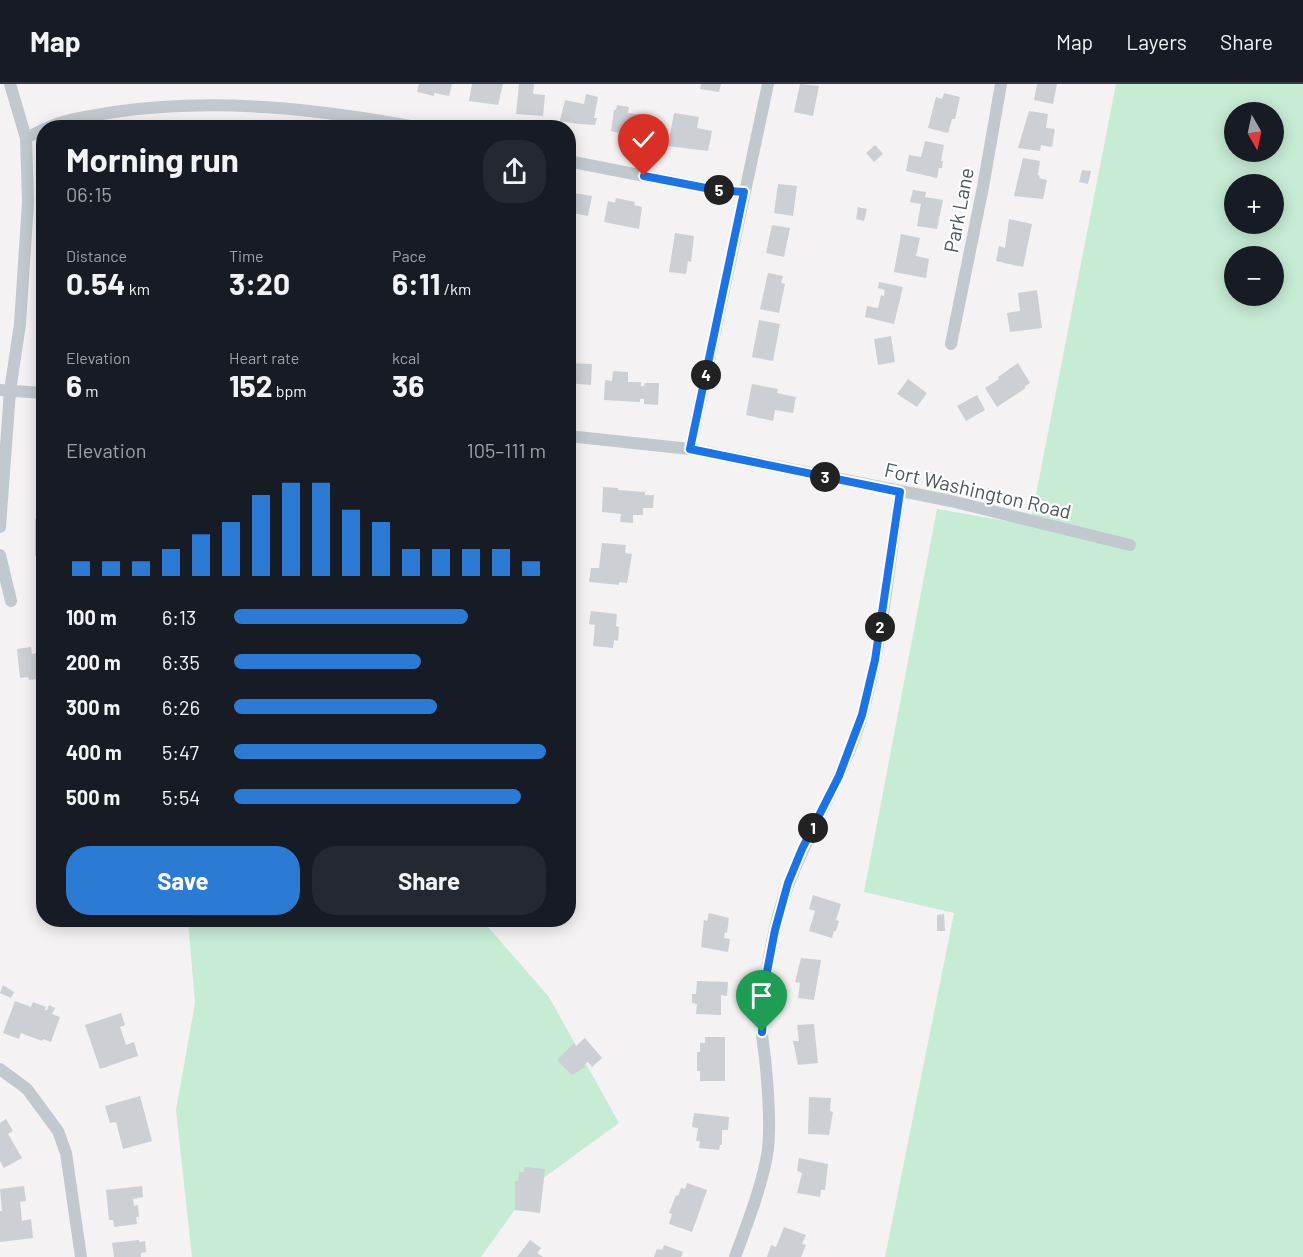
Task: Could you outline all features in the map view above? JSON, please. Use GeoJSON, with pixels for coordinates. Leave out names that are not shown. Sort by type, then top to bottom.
{"type":"FeatureCollection","features":[{"type":"Feature","properties":{"kind":"street"},"geometry":{"type":"LineString","coordinates":[[0,527],[5,390],[20,324],[27,239],[26,138],[10,84]]}},
{"type":"Feature","properties":{"kind":"street"},"geometry":{"type":"LineString","coordinates":[[690,449],[768,84]]}},
{"type":"Feature","properties":{"kind":"street","name":"Park Lane"},"geometry":{"type":"LineString","coordinates":[[951,344],[1001,84]]}},
{"type":"Feature","properties":{"kind":"street"},"geometry":{"type":"LineString","coordinates":[[70,120],[122,111],[173,106],[234,104],[369,120]]}},
{"type":"Feature","properties":{"kind":"street"},"geometry":{"type":"LineString","coordinates":[[26,138],[36,133]]}},
{"type":"Feature","properties":{"kind":"street"},"geometry":{"type":"LineString","coordinates":[[576,163],[716,190],[744,192]]}},
{"type":"Feature","properties":{"kind":"street"},"geometry":{"type":"LineString","coordinates":[[5,390],[36,392]]}},
{"type":"Feature","properties":{"kind":"street","name":"Fort Washington Road"},"geometry":{"type":"LineString","coordinates":[[576,441],[690,449],[951,501],[1130,545]]}},
{"type":"Feature","properties":{"kind":"street"},"geometry":{"type":"LineString","coordinates":[[735,1257],[764,1168],[768,1147],[768,1096],[762,1032],[765,982],[775,930],[788,883],[802,849],[839,776],[862,715],[875,660],[900,492]]}},
{"type":"Feature","properties":{"kind":"street"},"geometry":{"type":"LineString","coordinates":[[0,555],[12,601]]}},
{"type":"Feature","properties":{"kind":"street"},"geometry":{"type":"LineString","coordinates":[[0,1069],[27,1089],[58,1131],[66,1153],[81,1257]]}},
{"type":"Feature","properties":{"kind":"green space"},"geometry":{"type":"Polygon","coordinates":[[[1116,84],[1303,84],[1303,1257],[885,1257],[954,913],[864,892],[937,509],[1030,525],[1116,84]]]}},
{"type":"Feature","properties":{"kind":"green space"},"geometry":{"type":"Polygon","coordinates":[[[189,927],[488,927],[549,997],[619,1123],[531,1187],[481,1257],[192,1257],[176,1110],[195,1003],[189,927]]]}},
{"type":"Feature","properties":{"kind":"building"},"geometry":{"type":"Polygon","coordinates":[[[419,84],[452,84],[449,96],[434,93],[434,96],[417,92],[419,84]]]}},
{"type":"Feature","properties":{"kind":"building"},"geometry":{"type":"Polygon","coordinates":[[[472,84],[503,84],[498,105],[469,101],[472,84]]]}},
{"type":"Feature","properties":{"kind":"building"},"geometry":{"type":"Polygon","coordinates":[[[519,84],[534,84],[533,94],[545,95],[543,116],[516,114],[519,84]]]}},
{"type":"Feature","properties":{"kind":"building"},"geometry":{"type":"Polygon","coordinates":[[[701,84],[721,84],[719,92],[700,89],[701,84]]]}},
{"type":"Feature","properties":{"kind":"building"},"geometry":{"type":"Polygon","coordinates":[[[800,84],[819,86],[813,116],[794,112],[800,84]]]}},
{"type":"Feature","properties":{"kind":"building"},"geometry":{"type":"Polygon","coordinates":[[[1037,84],[1057,84],[1053,104],[1034,100],[1037,84]]]}},
{"type":"Feature","properties":{"kind":"building"},"geometry":{"type":"Polygon","coordinates":[[[944,93],[960,97],[955,119],[952,119],[948,133],[928,128],[936,97],[942,99],[944,93]]]}},
{"type":"Feature","properties":{"kind":"building"},"geometry":{"type":"Polygon","coordinates":[[[586,94],[598,97],[595,125],[576,124],[576,120],[560,120],[565,100],[584,104],[586,94]]]}},
{"type":"Feature","properties":{"kind":"building"},"geometry":{"type":"Polygon","coordinates":[[[617,105],[629,107],[628,113],[645,115],[641,137],[611,131],[617,105]]]}},
{"type":"Feature","properties":{"kind":"building"},"geometry":{"type":"Polygon","coordinates":[[[1029,111],[1048,114],[1046,128],[1055,129],[1052,147],[1041,145],[1040,151],[1018,148],[1029,111]]]}},
{"type":"Feature","properties":{"kind":"building"},"geometry":{"type":"Polygon","coordinates":[[[674,113],[699,117],[697,128],[712,131],[708,151],[668,146],[674,113]]]}},
{"type":"Feature","properties":{"kind":"building"},"geometry":{"type":"Polygon","coordinates":[[[925,141],[944,145],[942,168],[939,168],[937,178],[906,171],[909,155],[921,157],[925,141]]]}},
{"type":"Feature","properties":{"kind":"building"},"geometry":{"type":"Polygon","coordinates":[[[875,145],[883,154],[874,162],[866,153],[875,145]]]}},
{"type":"Feature","properties":{"kind":"building"},"geometry":{"type":"Polygon","coordinates":[[[1023,158],[1040,161],[1039,178],[1047,180],[1043,199],[1014,196],[1023,158]]]}},
{"type":"Feature","properties":{"kind":"building"},"geometry":{"type":"Polygon","coordinates":[[[1082,170],[1091,171],[1088,184],[1079,182],[1082,170]]]}},
{"type":"Feature","properties":{"kind":"building"},"geometry":{"type":"Polygon","coordinates":[[[778,184],[797,186],[793,216],[774,213],[778,184]]]}},
{"type":"Feature","properties":{"kind":"building"},"geometry":{"type":"Polygon","coordinates":[[[913,190],[926,192],[925,197],[943,200],[937,229],[917,226],[921,204],[910,202],[913,190]]]}},
{"type":"Feature","properties":{"kind":"building"},"geometry":{"type":"Polygon","coordinates":[[[576,193],[592,196],[588,216],[576,214],[576,193]]]}},
{"type":"Feature","properties":{"kind":"building"},"geometry":{"type":"Polygon","coordinates":[[[616,198],[635,202],[634,205],[642,207],[639,229],[604,222],[608,201],[615,203],[616,198]]]}},
{"type":"Feature","properties":{"kind":"building"},"geometry":{"type":"Polygon","coordinates":[[[858,207],[867,209],[864,221],[856,219],[858,207]]]}},
{"type":"Feature","properties":{"kind":"building"},"geometry":{"type":"Polygon","coordinates":[[[1009,219],[1032,224],[1023,267],[996,261],[999,246],[1005,248],[1009,219]]]}},
{"type":"Feature","properties":{"kind":"building"},"geometry":{"type":"Polygon","coordinates":[[[772,225],[790,228],[784,257],[766,253],[772,225]]]}},
{"type":"Feature","properties":{"kind":"building"},"geometry":{"type":"Polygon","coordinates":[[[675,233],[694,236],[691,262],[688,261],[686,274],[669,272],[675,233]]]}},
{"type":"Feature","properties":{"kind":"building"},"geometry":{"type":"Polygon","coordinates":[[[901,234],[920,238],[916,256],[929,259],[926,278],[894,272],[901,234]]]}},
{"type":"Feature","properties":{"kind":"building"},"geometry":{"type":"Polygon","coordinates":[[[768,273],[783,276],[781,283],[785,284],[779,313],[760,309],[768,273]]]}},
{"type":"Feature","properties":{"kind":"building"},"geometry":{"type":"Polygon","coordinates":[[[879,282],[903,287],[894,324],[865,317],[867,306],[878,308],[881,295],[884,296],[885,290],[878,288],[879,282]]]}},
{"type":"Feature","properties":{"kind":"building"},"geometry":{"type":"Polygon","coordinates":[[[1037,290],[1042,328],[1010,332],[1007,313],[1020,311],[1018,293],[1037,290]]]}},
{"type":"Feature","properties":{"kind":"building"},"geometry":{"type":"Polygon","coordinates":[[[759,320],[780,324],[773,361],[752,357],[759,320]]]}},
{"type":"Feature","properties":{"kind":"building"},"geometry":{"type":"Polygon","coordinates":[[[891,336],[895,362],[878,365],[874,339],[891,336]]]}},
{"type":"Feature","properties":{"kind":"building"},"geometry":{"type":"Polygon","coordinates":[[[576,363],[592,364],[591,385],[576,384],[576,363]]]}},
{"type":"Feature","properties":{"kind":"building"},"geometry":{"type":"Polygon","coordinates":[[[1018,363],[1030,383],[997,407],[985,388],[1018,363]]]}},
{"type":"Feature","properties":{"kind":"building"},"geometry":{"type":"Polygon","coordinates":[[[613,371],[628,372],[628,382],[641,382],[641,386],[645,383],[659,383],[658,405],[644,404],[644,399],[640,399],[640,402],[604,400],[605,380],[612,381],[613,371]]]}},
{"type":"Feature","properties":{"kind":"building"},"geometry":{"type":"Polygon","coordinates":[[[908,379],[927,393],[917,407],[897,394],[908,379]]]}},
{"type":"Feature","properties":{"kind":"building"},"geometry":{"type":"Polygon","coordinates":[[[752,384],[778,389],[777,393],[796,397],[793,413],[775,410],[773,421],[746,415],[752,384]]]}},
{"type":"Feature","properties":{"kind":"building"},"geometry":{"type":"Polygon","coordinates":[[[977,395],[985,410],[966,421],[957,406],[977,395]]]}},
{"type":"Feature","properties":{"kind":"building"},"geometry":{"type":"Polygon","coordinates":[[[603,487],[654,495],[653,508],[643,508],[643,515],[633,515],[633,523],[620,522],[621,514],[602,512],[603,487]]]}},
{"type":"Feature","properties":{"kind":"building"},"geometry":{"type":"Polygon","coordinates":[[[35,519],[36,556],[35,556],[35,519]]]}},
{"type":"Feature","properties":{"kind":"building"},"geometry":{"type":"Polygon","coordinates":[[[602,543],[626,545],[625,553],[632,554],[627,583],[619,582],[619,585],[589,582],[591,568],[599,568],[602,543]]]}},
{"type":"Feature","properties":{"kind":"building"},"geometry":{"type":"Polygon","coordinates":[[[591,611],[617,614],[618,641],[614,640],[613,648],[593,646],[595,625],[589,624],[591,611]]]}},
{"type":"Feature","properties":{"kind":"building"},"geometry":{"type":"Polygon","coordinates":[[[31,647],[32,654],[36,653],[36,679],[20,678],[17,649],[31,647]]]}},
{"type":"Feature","properties":{"kind":"building"},"geometry":{"type":"Polygon","coordinates":[[[813,895],[841,904],[836,920],[839,921],[832,938],[809,931],[815,911],[809,909],[813,895]]]}},
{"type":"Feature","properties":{"kind":"building"},"geometry":{"type":"Polygon","coordinates":[[[709,913],[729,918],[724,938],[730,939],[728,952],[701,947],[704,920],[707,921],[709,913]]]}},
{"type":"Feature","properties":{"kind":"building"},"geometry":{"type":"Polygon","coordinates":[[[944,914],[945,931],[937,931],[937,915],[944,914]]]}},
{"type":"Feature","properties":{"kind":"building"},"geometry":{"type":"Polygon","coordinates":[[[801,958],[821,960],[814,1000],[798,998],[800,983],[795,982],[801,958]]]}},
{"type":"Feature","properties":{"kind":"building"},"geometry":{"type":"Polygon","coordinates":[[[697,981],[728,982],[727,996],[721,995],[721,1015],[696,1014],[697,1004],[692,1003],[692,994],[696,994],[697,981]]]}},
{"type":"Feature","properties":{"kind":"building"},"geometry":{"type":"Polygon","coordinates":[[[3,985],[14,992],[11,998],[0,993],[3,985]]]}},
{"type":"Feature","properties":{"kind":"building"},"geometry":{"type":"Polygon","coordinates":[[[15,1001],[31,1007],[33,1002],[46,1007],[45,1010],[49,1005],[55,1008],[52,1014],[60,1017],[51,1042],[21,1033],[19,1039],[3,1033],[15,1001]]]}},
{"type":"Feature","properties":{"kind":"building"},"geometry":{"type":"Polygon","coordinates":[[[121,1013],[125,1025],[120,1027],[126,1045],[134,1042],[138,1056],[100,1069],[85,1025],[121,1013]]]}},
{"type":"Feature","properties":{"kind":"building"},"geometry":{"type":"Polygon","coordinates":[[[814,1024],[818,1063],[798,1065],[793,1041],[799,1041],[797,1025],[814,1024]]]}},
{"type":"Feature","properties":{"kind":"building"},"geometry":{"type":"Polygon","coordinates":[[[705,1037],[725,1037],[725,1081],[700,1081],[700,1071],[697,1071],[697,1052],[700,1052],[700,1043],[705,1043],[705,1037]]]}},
{"type":"Feature","properties":{"kind":"building"},"geometry":{"type":"Polygon","coordinates":[[[585,1038],[602,1058],[592,1067],[588,1062],[584,1065],[585,1067],[572,1075],[557,1060],[574,1043],[576,1046],[585,1038]]]}},
{"type":"Feature","properties":{"kind":"building"},"geometry":{"type":"Polygon","coordinates":[[[140,1096],[152,1141],[123,1149],[116,1122],[110,1123],[105,1106],[140,1096]]]}},
{"type":"Feature","properties":{"kind":"building"},"geometry":{"type":"Polygon","coordinates":[[[809,1097],[831,1098],[830,1111],[833,1112],[829,1135],[808,1134],[809,1097]]]}},
{"type":"Feature","properties":{"kind":"building"},"geometry":{"type":"Polygon","coordinates":[[[694,1113],[729,1117],[728,1130],[722,1130],[722,1145],[719,1150],[699,1148],[700,1141],[696,1141],[698,1128],[692,1127],[694,1113]]]}},
{"type":"Feature","properties":{"kind":"building"},"geometry":{"type":"Polygon","coordinates":[[[6,1119],[13,1131],[8,1134],[22,1158],[4,1168],[0,1161],[0,1123],[6,1119]]]}},
{"type":"Feature","properties":{"kind":"building"},"geometry":{"type":"Polygon","coordinates":[[[799,1158],[828,1164],[825,1190],[821,1190],[820,1197],[797,1193],[802,1173],[797,1171],[799,1158]]]}},
{"type":"Feature","properties":{"kind":"building"},"geometry":{"type":"Polygon","coordinates":[[[524,1167],[545,1169],[540,1213],[515,1210],[515,1181],[518,1181],[519,1172],[524,1172],[524,1167]]]}},
{"type":"Feature","properties":{"kind":"building"},"geometry":{"type":"Polygon","coordinates":[[[687,1183],[707,1190],[692,1232],[669,1224],[672,1214],[669,1213],[676,1195],[678,1196],[681,1188],[685,1189],[687,1183]]]}},
{"type":"Feature","properties":{"kind":"building"},"geometry":{"type":"Polygon","coordinates":[[[24,1186],[26,1201],[20,1202],[22,1221],[31,1219],[33,1238],[0,1242],[0,1211],[2,1211],[0,1189],[24,1186]]]}},
{"type":"Feature","properties":{"kind":"building"},"geometry":{"type":"Polygon","coordinates":[[[142,1186],[143,1197],[133,1199],[134,1206],[138,1205],[137,1224],[114,1227],[113,1220],[109,1220],[106,1190],[142,1186]]]}},
{"type":"Feature","properties":{"kind":"building"},"geometry":{"type":"Polygon","coordinates":[[[784,1227],[806,1235],[802,1244],[806,1245],[801,1257],[767,1257],[771,1245],[776,1247],[784,1227]]]}},
{"type":"Feature","properties":{"kind":"building"},"geometry":{"type":"Polygon","coordinates":[[[139,1240],[139,1242],[145,1241],[146,1252],[141,1253],[141,1257],[114,1257],[112,1243],[139,1240]]]}},
{"type":"Feature","properties":{"kind":"building"},"geometry":{"type":"Polygon","coordinates":[[[530,1240],[541,1248],[537,1253],[543,1257],[517,1257],[530,1240]]]}},
{"type":"Feature","properties":{"kind":"building"},"geometry":{"type":"Polygon","coordinates":[[[664,1245],[683,1252],[681,1257],[654,1257],[657,1249],[662,1250],[664,1245]]]}},
{"type":"Feature","properties":{"kind":"route"},"geometry":{"type":"LineString","coordinates":[[644,176],[716,190],[744,192],[690,449],[900,492],[875,660],[862,715],[839,776],[802,849],[788,883],[775,930],[765,982],[762,1032]]}}]}
